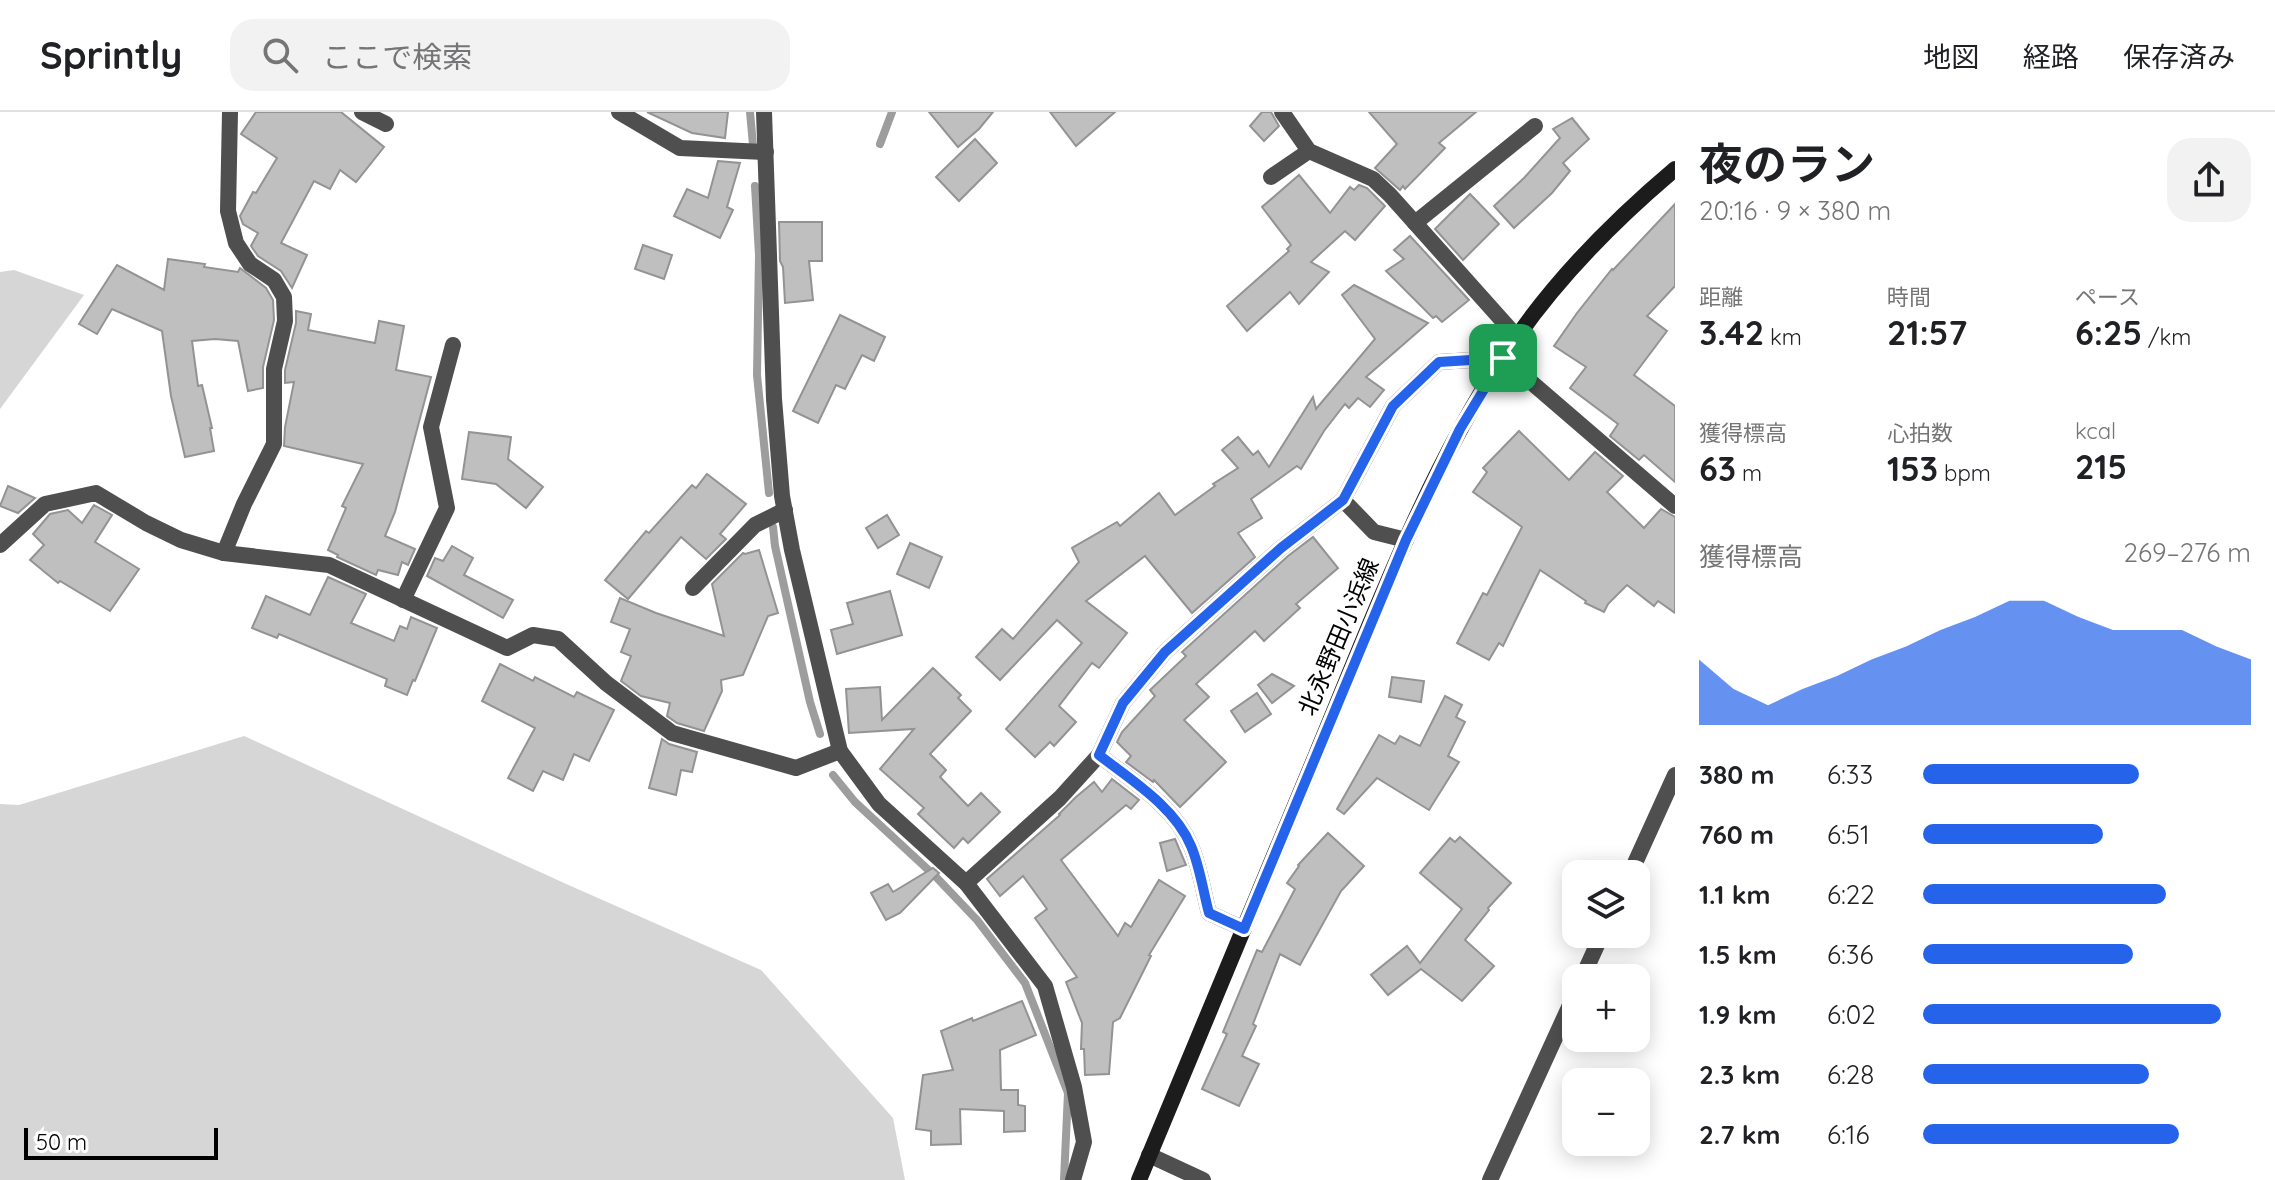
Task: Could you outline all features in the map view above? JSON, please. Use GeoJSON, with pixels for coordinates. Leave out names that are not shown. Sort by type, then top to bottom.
{"type":"FeatureCollection","features":[{"type":"Feature","properties":{"kind":"main road","name":"北永野田小浜線"},"geometry":{"type":"LineString","coordinates":[[1139,1180],[1406,540],[1460,429],[1517,337],[1599,238],[1675,169]]}},
{"type":"Feature","properties":{"kind":"street"},"geometry":{"type":"LineString","coordinates":[[224,553],[274,444],[274,369],[285,321],[284,297],[274,280],[250,264],[236,243],[228,211],[230,112]]}},
{"type":"Feature","properties":{"kind":"street"},"geometry":{"type":"LineString","coordinates":[[362,112],[386,124]]}},
{"type":"Feature","properties":{"kind":"street"},"geometry":{"type":"LineString","coordinates":[[619,112],[680,148],[766,152]]}},
{"type":"Feature","properties":{"kind":"street"},"geometry":{"type":"LineString","coordinates":[[764,112],[774,399],[782,496],[840,751],[879,804],[966,883],[1045,986],[1074,1087],[1084,1142],[1073,1180]]}},
{"type":"Feature","properties":{"kind":"street"},"geometry":{"type":"LineString","coordinates":[[1282,112],[1309,151],[1373,179],[1517,337]]}},
{"type":"Feature","properties":{"kind":"street"},"geometry":{"type":"LineString","coordinates":[[1415,223],[1535,126]]}},
{"type":"Feature","properties":{"kind":"street"},"geometry":{"type":"LineString","coordinates":[[1271,177],[1309,151]]}},
{"type":"Feature","properties":{"kind":"street"},"geometry":{"type":"LineString","coordinates":[[403,600],[447,508],[431,427],[453,345]]}},
{"type":"Feature","properties":{"kind":"street"},"geometry":{"type":"LineString","coordinates":[[966,883],[1060,798],[1099,755],[1123,703],[1165,652],[1281,548],[1343,500],[1393,406],[1439,362],[1503,358],[1675,506]]}},
{"type":"Feature","properties":{"kind":"street"},"geometry":{"type":"LineString","coordinates":[[0,545],[45,504],[96,493],[181,540],[224,553],[329,565],[507,648],[533,635],[558,639],[606,683],[672,733],[796,768],[840,751]]}},
{"type":"Feature","properties":{"kind":"street"},"geometry":{"type":"LineString","coordinates":[[1343,500],[1374,532],[1406,540]]}},
{"type":"Feature","properties":{"kind":"street"},"geometry":{"type":"LineString","coordinates":[[693,588],[755,525],[785,510]]}},
{"type":"Feature","properties":{"kind":"street"},"geometry":{"type":"LineString","coordinates":[[1099,755],[1149,794],[1179,825],[1191,847],[1209,913],[1244,929]]}},
{"type":"Feature","properties":{"kind":"street"},"geometry":{"type":"LineString","coordinates":[[1636,860],[1675,775]]}},
{"type":"Feature","properties":{"kind":"street"},"geometry":{"type":"LineString","coordinates":[[1490,1180],[1562,1023]]}},
{"type":"Feature","properties":{"kind":"street"},"geometry":{"type":"LineString","coordinates":[[1149,1155],[1203,1180]]}},
{"type":"Feature","properties":{"kind":"shaded area"},"geometry":{"type":"Polygon","coordinates":[[[14,270],[84,295],[0,409],[0,272],[14,270]]]}},
{"type":"Feature","properties":{"kind":"shaded area"},"geometry":{"type":"Polygon","coordinates":[[[244,736],[761,970],[893,1118],[905,1180],[0,1180],[0,804],[19,805],[244,736]]]}},
{"type":"Feature","properties":{"kind":"building"},"geometry":{"type":"Polygon","coordinates":[[[256,112],[341,112],[384,147],[356,182],[340,170],[330,189],[314,181],[281,243],[307,255],[292,288],[281,271],[258,256],[251,246],[258,233],[243,224],[240,216],[277,158],[241,134],[256,112]]]}},
{"type":"Feature","properties":{"kind":"building"},"geometry":{"type":"Polygon","coordinates":[[[647,112],[728,112],[725,138],[692,133],[647,112]]]}},
{"type":"Feature","properties":{"kind":"building"},"geometry":{"type":"Polygon","coordinates":[[[929,112],[993,112],[958,147],[929,112]]]}},
{"type":"Feature","properties":{"kind":"building"},"geometry":{"type":"Polygon","coordinates":[[[1050,112],[1115,112],[1076,146],[1050,112]]]}},
{"type":"Feature","properties":{"kind":"building"},"geometry":{"type":"Polygon","coordinates":[[[1262,112],[1271,112],[1279,126],[1264,141],[1250,126],[1262,112]]]}},
{"type":"Feature","properties":{"kind":"building"},"geometry":{"type":"Polygon","coordinates":[[[1369,112],[1476,112],[1439,143],[1445,148],[1405,189],[1403,186],[1400,190],[1375,168],[1397,144],[1369,112]]]}},
{"type":"Feature","properties":{"kind":"building"},"geometry":{"type":"Polygon","coordinates":[[[1572,118],[1589,139],[1563,163],[1570,171],[1552,193],[1514,228],[1494,206],[1560,138],[1553,129],[1572,118]]]}},
{"type":"Feature","properties":{"kind":"building"},"geometry":{"type":"Polygon","coordinates":[[[975,139],[997,163],[959,201],[936,177],[975,139]]]}},
{"type":"Feature","properties":{"kind":"building"},"geometry":{"type":"Polygon","coordinates":[[[718,161],[740,163],[727,207],[733,210],[720,238],[674,216],[687,189],[708,198],[718,161]]]}},
{"type":"Feature","properties":{"kind":"building"},"geometry":{"type":"Polygon","coordinates":[[[1299,175],[1330,213],[1350,187],[1354,190],[1359,185],[1367,188],[1385,206],[1355,240],[1345,231],[1311,262],[1329,272],[1299,304],[1290,292],[1247,331],[1227,306],[1289,251],[1287,249],[1291,245],[1262,207],[1299,175]]]}},
{"type":"Feature","properties":{"kind":"building"},"geometry":{"type":"Polygon","coordinates":[[[1470,194],[1499,224],[1463,260],[1435,229],[1470,194]]]}},
{"type":"Feature","properties":{"kind":"building"},"geometry":{"type":"Polygon","coordinates":[[[1675,204],[1675,286],[1647,316],[1667,331],[1634,375],[1675,406],[1675,482],[1644,455],[1639,460],[1610,436],[1618,424],[1570,388],[1586,367],[1554,346],[1612,269],[1675,204]]]}},
{"type":"Feature","properties":{"kind":"building"},"geometry":{"type":"Polygon","coordinates":[[[779,222],[822,222],[822,261],[809,261],[813,300],[785,303],[779,222]]]}},
{"type":"Feature","properties":{"kind":"building"},"geometry":{"type":"Polygon","coordinates":[[[1410,236],[1469,300],[1442,322],[1436,316],[1433,318],[1386,271],[1404,259],[1394,250],[1410,236]]]}},
{"type":"Feature","properties":{"kind":"building"},"geometry":{"type":"Polygon","coordinates":[[[643,245],[672,255],[664,279],[635,269],[643,245]]]}},
{"type":"Feature","properties":{"kind":"building"},"geometry":{"type":"Polygon","coordinates":[[[168,259],[238,272],[240,268],[266,288],[273,300],[274,320],[263,367],[263,388],[248,391],[238,341],[192,341],[198,386],[202,385],[214,451],[185,457],[171,396],[162,331],[112,309],[97,334],[79,324],[117,265],[164,290],[168,259]]]}},
{"type":"Feature","properties":{"kind":"building"},"geometry":{"type":"Polygon","coordinates":[[[1354,285],[1428,323],[1366,377],[1384,390],[1370,407],[1358,398],[1349,408],[1345,404],[1301,469],[1297,466],[1251,499],[1262,518],[1238,533],[1255,557],[1192,613],[1145,556],[1086,601],[1127,633],[1099,668],[1092,663],[1059,706],[1076,722],[1054,746],[1050,742],[1035,757],[1006,729],[1082,643],[1057,620],[1000,680],[976,657],[1002,629],[1013,639],[1079,562],[1072,548],[1117,522],[1120,526],[1159,493],[1175,515],[1238,468],[1222,450],[1238,437],[1253,455],[1258,451],[1269,467],[1313,397],[1316,409],[1375,339],[1342,295],[1354,285]]]}},
{"type":"Feature","properties":{"kind":"building"},"geometry":{"type":"Polygon","coordinates":[[[296,311],[311,314],[308,330],[375,343],[379,321],[404,326],[396,370],[431,377],[395,512],[385,536],[415,549],[408,565],[402,562],[398,575],[378,570],[376,575],[328,550],[346,508],[342,506],[363,464],[284,446],[294,382],[285,383],[285,370],[296,311]]]}},
{"type":"Feature","properties":{"kind":"building"},"geometry":{"type":"Polygon","coordinates":[[[840,315],[885,337],[874,361],[862,355],[845,389],[836,385],[818,423],[793,411],[840,315]]]}},
{"type":"Feature","properties":{"kind":"building"},"geometry":{"type":"Polygon","coordinates":[[[1519,431],[1569,480],[1595,452],[1623,476],[1607,492],[1644,528],[1661,509],[1675,517],[1675,613],[1658,601],[1654,606],[1627,585],[1604,612],[1585,603],[1540,570],[1503,646],[1499,643],[1489,660],[1457,643],[1483,593],[1487,595],[1522,527],[1473,492],[1487,472],[1483,468],[1519,431]]]}},
{"type":"Feature","properties":{"kind":"building"},"geometry":{"type":"Polygon","coordinates":[[[469,432],[511,437],[508,459],[543,487],[526,508],[496,484],[462,479],[469,432]]]}},
{"type":"Feature","properties":{"kind":"building"},"geometry":{"type":"Polygon","coordinates":[[[707,474],[746,504],[720,534],[726,539],[706,559],[681,537],[628,599],[605,580],[646,531],[649,533],[692,485],[696,488],[707,474]]]}},
{"type":"Feature","properties":{"kind":"building"},"geometry":{"type":"Polygon","coordinates":[[[8,486],[35,498],[18,513],[0,506],[8,486]]]}},
{"type":"Feature","properties":{"kind":"building"},"geometry":{"type":"Polygon","coordinates":[[[94,505],[112,515],[95,542],[139,569],[110,611],[60,581],[58,583],[30,560],[44,545],[33,534],[50,514],[68,510],[82,523],[94,505]]]}},
{"type":"Feature","properties":{"kind":"building"},"geometry":{"type":"Polygon","coordinates":[[[887,515],[899,535],[878,548],[866,528],[887,515]]]}},
{"type":"Feature","properties":{"kind":"building"},"geometry":{"type":"Polygon","coordinates":[[[1313,537],[1338,568],[1296,604],[1300,608],[1264,641],[1255,631],[1196,684],[1209,697],[1184,720],[1226,762],[1180,807],[1154,780],[1126,762],[1131,756],[1117,742],[1122,732],[1155,696],[1150,690],[1186,656],[1182,652],[1313,537]]]}},
{"type":"Feature","properties":{"kind":"building"},"geometry":{"type":"Polygon","coordinates":[[[910,543],[942,557],[929,588],[897,574],[910,543]]]}},
{"type":"Feature","properties":{"kind":"building"},"geometry":{"type":"Polygon","coordinates":[[[452,546],[473,558],[464,575],[513,600],[503,618],[427,576],[435,558],[443,561],[452,546]]]}},
{"type":"Feature","properties":{"kind":"building"},"geometry":{"type":"Polygon","coordinates":[[[759,550],[778,613],[768,616],[743,675],[721,680],[722,691],[704,731],[677,723],[667,716],[670,703],[641,696],[621,681],[631,656],[621,652],[630,629],[611,622],[620,598],[724,636],[712,584],[743,553],[759,550]]]}},
{"type":"Feature","properties":{"kind":"building"},"geometry":{"type":"Polygon","coordinates":[[[328,577],[366,594],[351,623],[394,641],[400,626],[407,629],[411,617],[437,628],[407,695],[385,686],[387,679],[279,634],[277,638],[252,628],[266,596],[310,615],[328,577]]]}},
{"type":"Feature","properties":{"kind":"building"},"geometry":{"type":"Polygon","coordinates":[[[890,591],[902,635],[837,654],[831,630],[853,624],[847,603],[890,591]]]}},
{"type":"Feature","properties":{"kind":"building"},"geometry":{"type":"Polygon","coordinates":[[[500,664],[533,681],[535,677],[574,697],[577,692],[614,710],[589,761],[574,754],[563,780],[543,771],[533,791],[508,778],[535,728],[482,701],[500,664]]]}},
{"type":"Feature","properties":{"kind":"building"},"geometry":{"type":"Polygon","coordinates":[[[933,668],[961,695],[958,698],[971,711],[930,754],[946,770],[940,777],[968,806],[981,793],[1000,812],[968,843],[963,838],[954,848],[918,814],[924,808],[880,769],[914,729],[849,733],[846,689],[880,687],[882,720],[933,668]]]}},
{"type":"Feature","properties":{"kind":"building"},"geometry":{"type":"Polygon","coordinates":[[[1272,674],[1294,686],[1272,703],[1258,685],[1272,674]]]}},
{"type":"Feature","properties":{"kind":"building"},"geometry":{"type":"Polygon","coordinates":[[[1392,677],[1424,681],[1421,702],[1389,697],[1392,677]]]}},
{"type":"Feature","properties":{"kind":"building"},"geometry":{"type":"Polygon","coordinates":[[[1257,693],[1271,714],[1245,732],[1231,711],[1257,693]]]}},
{"type":"Feature","properties":{"kind":"building"},"geometry":{"type":"Polygon","coordinates":[[[1445,696],[1462,705],[1456,717],[1465,722],[1448,756],[1459,762],[1429,810],[1377,778],[1344,814],[1337,809],[1379,735],[1395,744],[1400,736],[1420,746],[1445,696]]]}},
{"type":"Feature","properties":{"kind":"building"},"geometry":{"type":"Polygon","coordinates":[[[662,739],[697,752],[692,772],[681,770],[676,795],[649,788],[662,739]]]}},
{"type":"Feature","properties":{"kind":"building"},"geometry":{"type":"Polygon","coordinates":[[[1112,779],[1139,800],[1131,809],[1126,805],[1061,860],[1118,936],[1125,923],[1131,927],[1159,880],[1185,896],[1149,955],[1120,1018],[1113,1022],[1109,1074],[1085,1075],[1084,1049],[1081,1049],[1082,1023],[1066,982],[1077,977],[1035,918],[1047,909],[1023,876],[1000,896],[987,879],[1094,782],[1102,792],[1112,779]]]}},
{"type":"Feature","properties":{"kind":"building"},"geometry":{"type":"Polygon","coordinates":[[[1328,833],[1364,866],[1341,891],[1300,965],[1280,954],[1253,1024],[1256,1026],[1242,1056],[1259,1064],[1239,1106],[1202,1089],[1227,1034],[1223,1032],[1257,950],[1262,952],[1295,889],[1287,883],[1298,865],[1328,833]]]}},
{"type":"Feature","properties":{"kind":"building"},"geometry":{"type":"Polygon","coordinates":[[[1460,837],[1511,883],[1465,940],[1494,966],[1462,1001],[1421,969],[1388,995],[1371,975],[1407,946],[1420,963],[1462,909],[1420,873],[1450,838],[1455,842],[1460,837]]]}},
{"type":"Feature","properties":{"kind":"building"},"geometry":{"type":"Polygon","coordinates":[[[1175,839],[1186,865],[1167,871],[1160,843],[1175,839]]]}},
{"type":"Feature","properties":{"kind":"building"},"geometry":{"type":"Polygon","coordinates":[[[933,868],[939,873],[900,913],[886,920],[871,893],[888,884],[893,892],[933,868]]]}},
{"type":"Feature","properties":{"kind":"building"},"geometry":{"type":"Polygon","coordinates":[[[1022,1001],[1036,1035],[1000,1050],[1001,1090],[1018,1090],[1018,1105],[1025,1106],[1025,1131],[1004,1132],[1004,1111],[960,1109],[961,1144],[931,1145],[931,1131],[916,1129],[923,1075],[953,1070],[941,1031],[1022,1001]]]}},
{"type":"Feature","properties":{"kind":"waterway"},"geometry":{"type":"LineString","coordinates":[[750,112],[753,145]]}},
{"type":"Feature","properties":{"kind":"waterway"},"geometry":{"type":"LineString","coordinates":[[880,144],[892,112]]}},
{"type":"Feature","properties":{"kind":"waterway"},"geometry":{"type":"LineString","coordinates":[[755,186],[759,255],[757,375],[769,493]]}},
{"type":"Feature","properties":{"kind":"waterway"},"geometry":{"type":"LineString","coordinates":[[773,527],[810,702],[820,734]]}},
{"type":"Feature","properties":{"kind":"waterway"},"geometry":{"type":"LineString","coordinates":[[833,775],[855,802],[936,877],[977,920],[1025,983],[1068,1093],[1064,1180]]}},
{"type":"Feature","properties":{"kind":"route"},"geometry":{"type":"LineString","coordinates":[[1503,358],[1460,429],[1406,540],[1244,929],[1209,913],[1191,847],[1179,825],[1149,794],[1099,755],[1123,703],[1165,652],[1281,548],[1343,500],[1393,406],[1439,362],[1503,358]]}}]}
